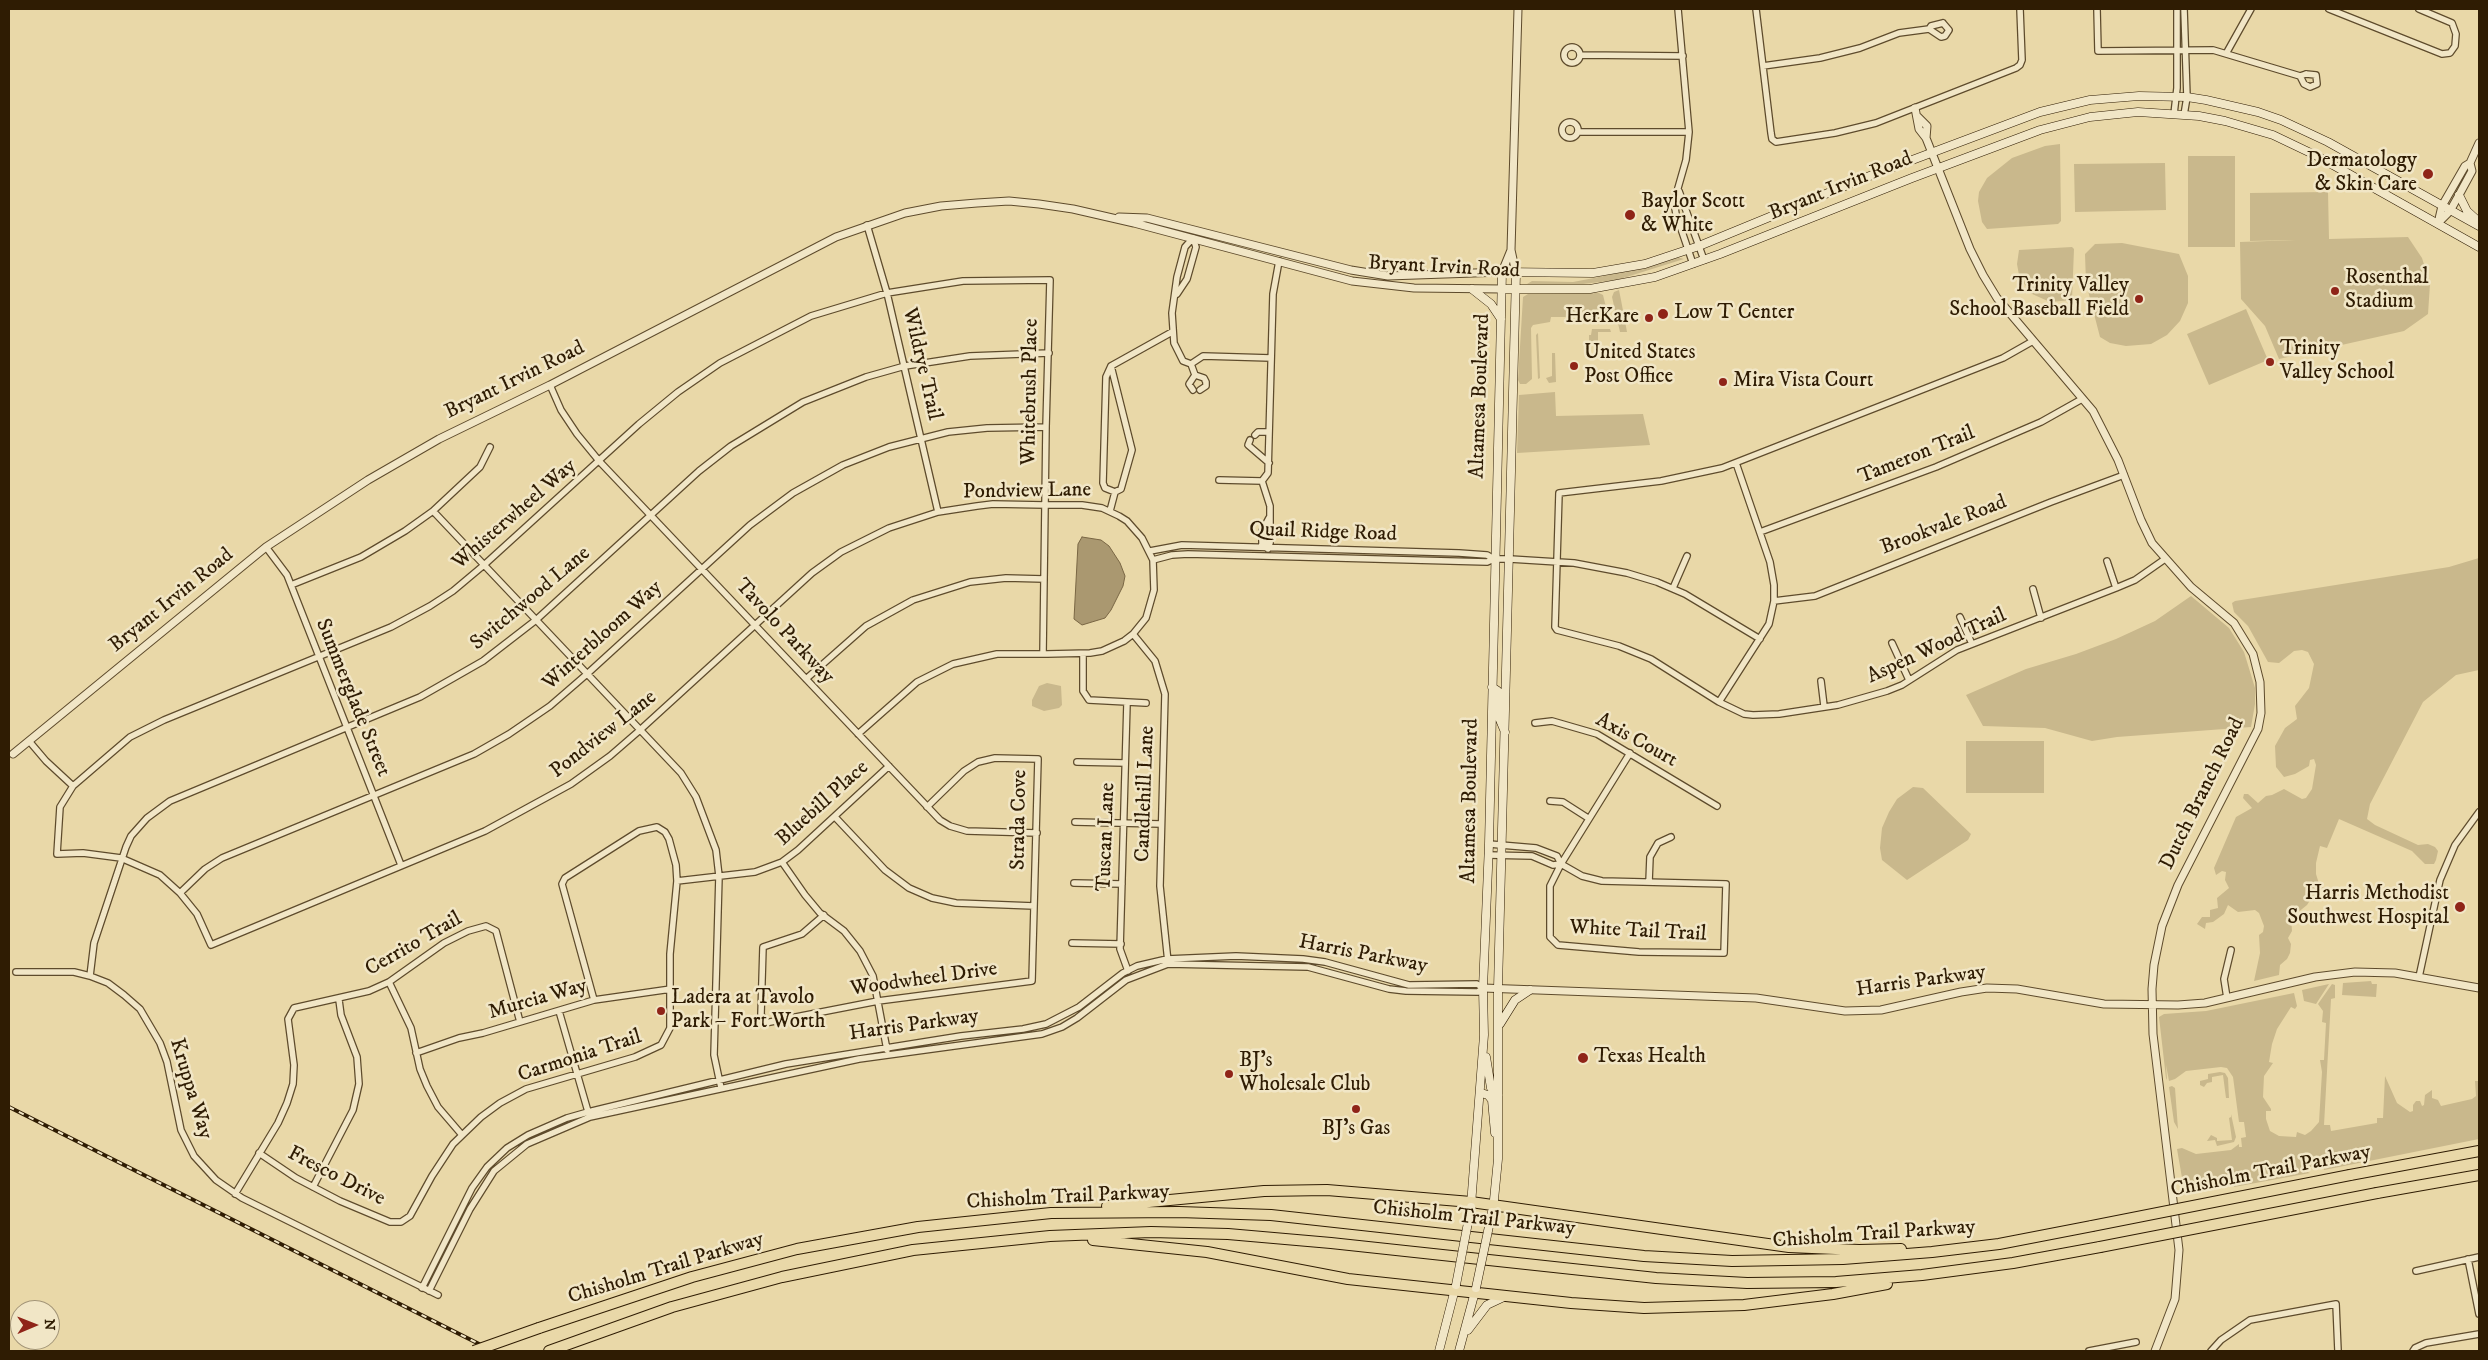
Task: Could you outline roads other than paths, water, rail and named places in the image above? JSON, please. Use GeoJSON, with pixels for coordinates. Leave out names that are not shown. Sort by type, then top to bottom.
{"type":"FeatureCollection","features":[{"type":"Feature","properties":{"kind":"highway","name":"Chisholm Trail Parkway"},"geometry":{"type":"LineString","coordinates":[[474,1351],[673,1283],[797,1249],[941,1224],[1051,1213],[1179,1212],[1271,1215],[1644,1256],[1714,1261],[1861,1259],[1999,1244],[2479,1151]]}},
{"type":"Feature","properties":{"kind":"highway","name":"Chisholm Trail Parkway"},"geometry":{"type":"LineString","coordinates":[[549,1351],[636,1319],[705,1297],[823,1268],[913,1250],[1050,1236],[1151,1232],[1228,1234],[1349,1244],[1648,1277],[1727,1282],[1836,1282],[1949,1272],[2100,1247],[2479,1175]]}},
{"type":"Feature","properties":{"kind":"highway"},"geometry":{"type":"LineString","coordinates":[[1051,1213],[1156,1200],[1264,1191],[1326,1190],[1471,1205],[1801,1248],[1859,1250],[1999,1244]]}},
{"type":"Feature","properties":{"kind":"highway"},"geometry":{"type":"LineString","coordinates":[[1050,1236],[1183,1248],[1329,1276],[1455,1288],[1505,1296],[1644,1308],[1720,1307],[1833,1294],[1949,1272]]}},
{"type":"Feature","properties":{"kind":"main road","name":"Bryant Irvin Road"},"geometry":{"type":"LineString","coordinates":[[1502,272],[1558,274],[1615,270],[1654,262],[1699,246],[1932,152],[2061,105],[2116,98],[2187,97],[2234,106],[2281,120],[2328,142],[2479,226]]}},
{"type":"Feature","properties":{"kind":"main road","name":"Bryant Irvin Road"},"geometry":{"type":"LineString","coordinates":[[1502,289],[1577,290],[1638,282],[1694,264],[1939,168],[2066,122],[2115,114],[2174,114],[2225,121],[2292,143],[2479,247]]}},
{"type":"Feature","properties":{"kind":"main road"},"geometry":{"type":"LineString","coordinates":[[2459,195],[2471,216],[2479,221]]}},
{"type":"Feature","properties":{"kind":"main road","name":"Altamesa Boulevard"},"geometry":{"type":"LineString","coordinates":[[1439,1351],[1455,1288],[1471,1205],[1481,1093],[1489,844],[1502,272]]}},
{"type":"Feature","properties":{"kind":"main road","name":"Altamesa Boulevard"},"geometry":{"type":"LineString","coordinates":[[1459,1351],[1476,1291],[1493,1209],[1498,1160],[1498,988],[1516,273]]}},
{"type":"Feature","properties":{"kind":"main road"},"geometry":{"type":"LineString","coordinates":[[1472,289],[1491,304],[1501,319]]}},
{"type":"Feature","properties":{"kind":"main road"},"geometry":{"type":"LineString","coordinates":[[1492,687],[1498,691],[1498,715],[1505,732]]}},
{"type":"Feature","properties":{"kind":"main road"},"geometry":{"type":"LineString","coordinates":[[1499,1025],[1515,1000],[1530,990]]}},
{"type":"Feature","properties":{"kind":"main road"},"geometry":{"type":"LineString","coordinates":[[1483,1051],[1486,1057],[1491,1088],[1498,1095]]}},
{"type":"Feature","properties":{"kind":"main road"},"geometry":{"type":"LineString","coordinates":[[1481,1093],[1488,1095],[1492,1100],[1498,1160]]}},
{"type":"Feature","properties":{"kind":"main road"},"geometry":{"type":"LineString","coordinates":[[1464,1336],[1487,1305],[1505,1296]]}},
{"type":"Feature","properties":{"kind":"street","name":"Altamesa Boulevard"},"geometry":{"type":"LineString","coordinates":[[1516,273],[1511,250],[1518,9]]}},
{"type":"Feature","properties":{"kind":"street"},"geometry":{"type":"LineString","coordinates":[[1678,9],[1690,132],[1679,191],[1674,202],[1694,264]]}},
{"type":"Feature","properties":{"kind":"street"},"geometry":{"type":"LineString","coordinates":[[1756,9],[1773,141],[1844,132],[1915,108],[2020,65],[2020,9]]}},
{"type":"Feature","properties":{"kind":"street"},"geometry":{"type":"LineString","coordinates":[[2097,9],[2098,51],[2185,49],[2226,52],[2300,76]]}},
{"type":"Feature","properties":{"kind":"street"},"geometry":{"type":"LineString","coordinates":[[2174,114],[2178,49],[2177,9]]}},
{"type":"Feature","properties":{"kind":"street"},"geometry":{"type":"LineString","coordinates":[[2184,9],[2187,97],[2184,115]]}},
{"type":"Feature","properties":{"kind":"street"},"geometry":{"type":"LineString","coordinates":[[2226,52],[2251,9]]}},
{"type":"Feature","properties":{"kind":"street"},"geometry":{"type":"LineString","coordinates":[[2329,9],[2442,54],[2453,51],[2455,27],[2447,20],[2419,9]]}},
{"type":"Feature","properties":{"kind":"street"},"geometry":{"type":"LineString","coordinates":[[1763,66],[1820,58],[1860,48],[1899,33],[1929,29]]}},
{"type":"Feature","properties":{"kind":"street"},"geometry":{"type":"LineString","coordinates":[[1580,55],[1683,56]]}},
{"type":"Feature","properties":{"kind":"street","name":"Dutch Branch Road"},"geometry":{"type":"LineString","coordinates":[[1915,108],[1919,129],[1926,138],[1970,249],[1983,275],[1997,298],[2097,417],[2124,475],[2152,543],[2191,587],[2234,623],[2248,643],[2260,682],[2261,713],[2252,743],[2178,885],[2157,946],[2152,1006],[2153,1034],[2179,1250],[2175,1300],[2155,1351]]}},
{"type":"Feature","properties":{"kind":"street"},"geometry":{"type":"LineString","coordinates":[[1578,132],[1690,132]]}},
{"type":"Feature","properties":{"kind":"street"},"geometry":{"type":"LineString","coordinates":[[2438,223],[2442,206],[2465,166],[2470,163],[2479,143]]}},
{"type":"Feature","properties":{"kind":"street"},"geometry":{"type":"LineString","coordinates":[[2438,223],[2450,211],[2472,171],[2470,163]]}},
{"type":"Feature","properties":{"kind":"street"},"geometry":{"type":"LineString","coordinates":[[1679,191],[1704,260]]}},
{"type":"Feature","properties":{"kind":"street","name":"Bryant Irvin Road"},"geometry":{"type":"LineString","coordinates":[[12,754],[266,547],[347,493],[424,447],[550,385],[828,241],[867,225],[905,213],[941,206],[1001,202],[1073,209],[1103,216],[1147,218],[1280,262],[1367,283],[1414,288],[1502,289]]}},
{"type":"Feature","properties":{"kind":"street"},"geometry":{"type":"LineString","coordinates":[[1678,219],[1688,215]]}},
{"type":"Feature","properties":{"kind":"street","name":"Wildrye Trail"},"geometry":{"type":"LineString","coordinates":[[867,225],[888,293],[938,512]]}},
{"type":"Feature","properties":{"kind":"street"},"geometry":{"type":"LineString","coordinates":[[1194,234],[1185,247],[1177,277],[1177,294],[1172,313],[1172,332],[1183,361],[1191,364],[1195,374],[1204,378],[1206,382],[1206,386],[1200,390]]}},
{"type":"Feature","properties":{"kind":"street"},"geometry":{"type":"LineString","coordinates":[[1177,294],[1187,279],[1196,248],[1194,234]]}},
{"type":"Feature","properties":{"kind":"street","name":"Bryant Irvin Road"},"geometry":{"type":"LineString","coordinates":[[1194,234],[1351,270],[1388,276],[1502,272]]}},
{"type":"Feature","properties":{"kind":"street","name":"Altamesa Boulevard"},"geometry":{"type":"LineString","coordinates":[[1502,272],[1511,250]]}},
{"type":"Feature","properties":{"kind":"street"},"geometry":{"type":"LineString","coordinates":[[1182,258],[1192,260]]}},
{"type":"Feature","properties":{"kind":"street"},"geometry":{"type":"LineString","coordinates":[[1262,481],[1268,473],[1269,463],[1273,294],[1280,262]]}},
{"type":"Feature","properties":{"kind":"street","name":"Whisterwheel Way"},"geometry":{"type":"LineString","coordinates":[[57,854],[60,807],[73,786],[130,737],[164,720],[407,619],[453,591],[600,462],[639,424],[678,392],[720,363],[811,316],[888,293],[963,281],[1050,280]]}},
{"type":"Feature","properties":{"kind":"street","name":"Whitebrush Place"},"geometry":{"type":"LineString","coordinates":[[1043,654],[1050,280]]}},
{"type":"Feature","properties":{"kind":"street"},"geometry":{"type":"LineString","coordinates":[[1111,366],[1132,450],[1122,489],[1114,492],[1105,488],[1103,482],[1106,377],[1111,366],[1172,332]]}},
{"type":"Feature","properties":{"kind":"street"},"geometry":{"type":"LineString","coordinates":[[1557,561],[1558,495],[1563,491],[1653,482],[1701,474],[1736,463],[2003,358],[2033,341]]}},
{"type":"Feature","properties":{"kind":"street","name":"Switchwood Lane"},"geometry":{"type":"LineString","coordinates":[[90,976],[94,943],[121,858],[131,836],[147,818],[170,801],[346,726],[420,697],[451,681],[504,647],[536,620],[652,516],[699,471],[731,446],[803,402],[840,386],[905,366],[970,356],[1049,354]]}},
{"type":"Feature","properties":{"kind":"street"},"geometry":{"type":"LineString","coordinates":[[1191,364],[1203,356],[1271,358]]}},
{"type":"Feature","properties":{"kind":"street"},"geometry":{"type":"LineString","coordinates":[[1193,390],[1189,384],[1195,374]]}},
{"type":"Feature","properties":{"kind":"street","name":"Tavolo Parkway"},"geometry":{"type":"LineString","coordinates":[[550,385],[561,410],[576,434],[600,462],[940,820],[958,830],[1037,833]]}},
{"type":"Feature","properties":{"kind":"street","name":"Tameron Trail"},"geometry":{"type":"LineString","coordinates":[[1760,532],[1936,467],[2041,422],[2082,399]]}},
{"type":"Feature","properties":{"kind":"street","name":"Winterbloom Way"},"geometry":{"type":"LineString","coordinates":[[180,893],[205,869],[222,858],[474,754],[550,706],[588,674],[750,525],[793,493],[850,461],[889,446],[921,438],[986,428],[1046,427]]}},
{"type":"Feature","properties":{"kind":"street"},"geometry":{"type":"LineString","coordinates":[[1255,435],[1258,432],[1269,432]]}},
{"type":"Feature","properties":{"kind":"street"},"geometry":{"type":"LineString","coordinates":[[1250,440],[1248,445],[1269,463]]}},
{"type":"Feature","properties":{"kind":"street"},"geometry":{"type":"LineString","coordinates":[[290,585],[361,558],[397,536],[433,511],[480,467],[490,447]]}},
{"type":"Feature","properties":{"kind":"street"},"geometry":{"type":"LineString","coordinates":[[1719,702],[1769,624],[1774,601],[1774,585],[1770,562],[1736,463]]}},
{"type":"Feature","properties":{"kind":"street","name":"Brookvale Road"},"geometry":{"type":"LineString","coordinates":[[1774,601],[1788,601],[1815,596],[2050,502],[2124,475]]}},
{"type":"Feature","properties":{"kind":"street"},"geometry":{"type":"LineString","coordinates":[[1219,480],[1262,481]]}},
{"type":"Feature","properties":{"kind":"street"},"geometry":{"type":"LineString","coordinates":[[1262,481],[1270,506],[1270,516],[1262,531],[1262,544],[1268,546],[1268,556]]}},
{"type":"Feature","properties":{"kind":"street"},"geometry":{"type":"LineString","coordinates":[[1110,511],[1114,492]]}},
{"type":"Feature","properties":{"kind":"street","name":"Pondview Lane"},"geometry":{"type":"LineString","coordinates":[[57,854],[83,853],[121,858],[160,875],[180,893],[197,914],[211,945],[485,831],[539,804],[610,756],[796,586],[841,552],[889,528],[938,512],[993,504],[1093,506],[1110,511],[1135,529],[1150,551],[1153,560],[1155,580],[1152,603],[1146,618],[1133,634]]}},
{"type":"Feature","properties":{"kind":"street"},"geometry":{"type":"LineString","coordinates":[[433,511],[680,773],[696,796],[716,850],[719,876],[714,1054],[721,1088]]}},
{"type":"Feature","properties":{"kind":"street","name":"Quail Ridge Road"},"geometry":{"type":"LineString","coordinates":[[1150,551],[1182,545],[1268,546],[1459,553],[1487,555],[1494,559]]}},
{"type":"Feature","properties":{"kind":"street","name":"Summerglade Street"},"geometry":{"type":"LineString","coordinates":[[266,547],[280,563],[290,585],[401,865]]}},
{"type":"Feature","properties":{"kind":"street","name":"Quail Ridge Road"},"geometry":{"type":"LineString","coordinates":[[1153,560],[1172,555],[1487,562],[1494,559],[1557,561],[1627,573],[1673,588],[1718,612],[1760,639]]}},
{"type":"Feature","properties":{"kind":"street"},"geometry":{"type":"LineString","coordinates":[[1673,588],[1687,556]]}},
{"type":"Feature","properties":{"kind":"street","name":"Aspen Wood Trail"},"geometry":{"type":"LineString","coordinates":[[1557,561],[1554,624],[1557,630],[1619,646],[1651,659],[1719,702],[1744,714],[1754,715],[1863,699],[1894,688],[1944,657],[1972,644],[2135,580],[2165,559]]}},
{"type":"Feature","properties":{"kind":"street"},"geometry":{"type":"LineString","coordinates":[[2107,561],[2116,588]]}},
{"type":"Feature","properties":{"kind":"street"},"geometry":{"type":"LineString","coordinates":[[806,679],[866,626],[914,600],[970,582],[1006,578],[1044,579]]}},
{"type":"Feature","properties":{"kind":"street"},"geometry":{"type":"LineString","coordinates":[[2033,589],[2041,618]]}},
{"type":"Feature","properties":{"kind":"street"},"geometry":{"type":"LineString","coordinates":[[1960,617],[1972,644]]}},
{"type":"Feature","properties":{"kind":"street"},"geometry":{"type":"LineString","coordinates":[[858,734],[908,688],[940,670],[982,656],[1083,654],[1102,651],[1124,641],[1133,634]]}},
{"type":"Feature","properties":{"kind":"street","name":"Candlehill Lane"},"geometry":{"type":"LineString","coordinates":[[1133,634],[1155,661],[1164,684],[1160,886],[1168,961]]}},
{"type":"Feature","properties":{"kind":"street"},"geometry":{"type":"LineString","coordinates":[[1892,643],[1909,680]]}},
{"type":"Feature","properties":{"kind":"street"},"geometry":{"type":"LineString","coordinates":[[1083,654],[1083,691],[1086,698],[1092,702],[1146,703]]}},
{"type":"Feature","properties":{"kind":"street"},"geometry":{"type":"LineString","coordinates":[[1821,681],[1824,706]]}},
{"type":"Feature","properties":{"kind":"street","name":"Tuscan Lane"},"geometry":{"type":"LineString","coordinates":[[1127,703],[1120,944],[1121,954],[1128,971]]}},
{"type":"Feature","properties":{"kind":"street","name":"Axis Court"},"geometry":{"type":"LineString","coordinates":[[1535,723],[1552,721],[1597,734],[1716,806]]}},
{"type":"Feature","properties":{"kind":"street"},"geometry":{"type":"LineString","coordinates":[[29,741],[46,761],[73,786]]}},
{"type":"Feature","properties":{"kind":"street","name":"White Tail Trail"},"geometry":{"type":"LineString","coordinates":[[1630,753],[1560,864],[1550,886],[1550,937],[1558,945],[1639,952],[1724,953],[1726,884],[1649,882]]}},
{"type":"Feature","properties":{"kind":"street","name":"Strada Cove"},"geometry":{"type":"LineString","coordinates":[[927,807],[964,771],[978,762],[995,758],[1038,759],[1032,981]]}},
{"type":"Feature","properties":{"kind":"street"},"geometry":{"type":"LineString","coordinates":[[1077,762],[1126,763]]}},
{"type":"Feature","properties":{"kind":"street","name":"Bluebill Place"},"geometry":{"type":"LineString","coordinates":[[677,881],[755,872],[782,862],[835,817],[889,766]]}},
{"type":"Feature","properties":{"kind":"street"},"geometry":{"type":"LineString","coordinates":[[1550,801],[1563,802],[1588,818]]}},
{"type":"Feature","properties":{"kind":"street"},"geometry":{"type":"LineString","coordinates":[[2419,977],[2440,880],[2455,845],[2479,812]]}},
{"type":"Feature","properties":{"kind":"street"},"geometry":{"type":"LineString","coordinates":[[835,817],[885,870],[909,888],[932,898],[956,904],[1034,906]]}},
{"type":"Feature","properties":{"kind":"street"},"geometry":{"type":"LineString","coordinates":[[1075,822],[1161,824]]}},
{"type":"Feature","properties":{"kind":"street","name":"Carmonia Trail"},"geometry":{"type":"LineString","coordinates":[[401,1222],[410,1216],[446,1154],[481,1117],[526,1089],[635,1057],[661,1045],[670,1028],[670,954],[677,881],[669,839],[665,832],[657,827],[639,831],[565,878],[562,884],[594,1000]]}},
{"type":"Feature","properties":{"kind":"street"},"geometry":{"type":"LineString","coordinates":[[1488,855],[1532,856],[1553,865],[1560,864],[1582,876],[1602,881],[1649,882],[1650,857],[1658,843],[1671,837]]}},
{"type":"Feature","properties":{"kind":"street"},"geometry":{"type":"LineString","coordinates":[[1489,844],[1536,848],[1557,856],[1560,864]]}},
{"type":"Feature","properties":{"kind":"street"},"geometry":{"type":"LineString","coordinates":[[782,862],[805,895],[824,915],[844,931],[860,951],[873,976],[888,1054]]}},
{"type":"Feature","properties":{"kind":"street"},"geometry":{"type":"LineString","coordinates":[[1074,883],[1122,884]]}},
{"type":"Feature","properties":{"kind":"street","name":"Woodwheel Drive"},"geometry":{"type":"LineString","coordinates":[[824,915],[802,934],[763,947],[760,1014],[762,1020],[766,1023],[878,1001],[1032,981]]}},
{"type":"Feature","properties":{"kind":"street","name":"Cerrito Trail"},"geometry":{"type":"LineString","coordinates":[[259,1154],[278,1123],[293,1084],[294,1065],[288,1024],[289,1015],[294,1008],[339,1000],[369,991],[389,982],[444,943],[477,927],[492,927],[498,939],[520,1022]]}},
{"type":"Feature","properties":{"kind":"street"},"geometry":{"type":"LineString","coordinates":[[1072,943],[1120,944]]}},
{"type":"Feature","properties":{"kind":"street"},"geometry":{"type":"LineString","coordinates":[[2227,998],[2224,978],[2230,950]]}},
{"type":"Feature","properties":{"kind":"street","name":"Harris Parkway"},"geometry":{"type":"LineString","coordinates":[[429,1291],[470,1209],[494,1171],[527,1144],[589,1115],[719,1079],[786,1064],[886,1047],[1023,1029],[1046,1024],[1079,1007],[1110,981],[1137,966],[1168,961],[1230,956],[1277,958],[1325,962],[1401,983],[1431,986],[1477,984],[1483,988],[1756,998],[1845,1011],[1881,1010],[1987,988],[2017,989],[2104,1004],[2152,1006],[2204,1003],[2328,974],[2382,972],[2479,988]]}},
{"type":"Feature","properties":{"kind":"street"},"geometry":{"type":"LineString","coordinates":[[1277,958],[1277,965]]}},
{"type":"Feature","properties":{"kind":"street","name":"Harris Parkway"},"geometry":{"type":"LineString","coordinates":[[422,1288],[472,1188],[487,1167],[506,1148],[528,1135],[559,1121],[888,1054],[1042,1034],[1062,1027],[1077,1018],[1126,980],[1168,961],[1308,967],[1400,990],[1478,992],[1483,988]]}},
{"type":"Feature","properties":{"kind":"street","name":"Kruppa Way"},"geometry":{"type":"LineString","coordinates":[[16,972],[67,972],[90,976],[108,983],[124,995],[140,1009],[150,1024],[167,1062],[177,1116],[187,1143],[205,1169],[216,1180],[234,1194],[438,1295]]}},
{"type":"Feature","properties":{"kind":"street"},"geometry":{"type":"LineString","coordinates":[[389,982],[411,1028],[420,1069],[438,1107],[462,1135]]}},
{"type":"Feature","properties":{"kind":"street"},"geometry":{"type":"LineString","coordinates":[[1400,990],[1401,983]]}},
{"type":"Feature","properties":{"kind":"street","name":"Murcia Way"},"geometry":{"type":"LineString","coordinates":[[416,1053],[460,1038],[594,1000],[670,989]]}},
{"type":"Feature","properties":{"kind":"street"},"geometry":{"type":"LineString","coordinates":[[313,1187],[353,1110],[359,1084],[357,1057],[341,1015],[339,1000]]}},
{"type":"Feature","properties":{"kind":"street"},"geometry":{"type":"LineString","coordinates":[[559,1011],[589,1115]]}},
{"type":"Feature","properties":{"kind":"street"},"geometry":{"type":"LineString","coordinates":[[234,1194],[259,1154]]}},
{"type":"Feature","properties":{"kind":"street","name":"Fresco Drive"},"geometry":{"type":"LineString","coordinates":[[259,1154],[313,1187],[390,1222],[401,1222]]}},
{"type":"Feature","properties":{"kind":"street"},"geometry":{"type":"LineString","coordinates":[[2416,1271],[2479,1257]]}},
{"type":"Feature","properties":{"kind":"street"},"geometry":{"type":"LineString","coordinates":[[2468,1259],[2479,1314]]}},
{"type":"Feature","properties":{"kind":"street"},"geometry":{"type":"LineString","coordinates":[[2211,1351],[2221,1340],[2250,1320],[2336,1304],[2338,1351]]}},
{"type":"Feature","properties":{"kind":"street"},"geometry":{"type":"LineString","coordinates":[[2414,1350],[2426,1343],[2479,1334]]}},
{"type":"Feature","properties":{"kind":"street"},"geometry":{"type":"LineString","coordinates":[[2090,1351],[2136,1342]]}},
{"type":"Feature","properties":{"kind":"railway"},"geometry":{"type":"LineString","coordinates":[[9,1107],[493,1351]]}},
{"type":"Feature","properties":{"kind":"place","name":"Dermatology & Skin Care"},"geometry":{"type":"Point","coordinates":[2428,174]}},
{"type":"Feature","properties":{"kind":"place","name":"Baylor Scott & White"},"geometry":{"type":"Point","coordinates":[1630,215]}},
{"type":"Feature","properties":{"kind":"place","name":"Rosenthal Stadium"},"geometry":{"type":"Point","coordinates":[2335,291]}},
{"type":"Feature","properties":{"kind":"place","name":"Trinity Valley School Baseball Field"},"geometry":{"type":"Point","coordinates":[2139,299]}},
{"type":"Feature","properties":{"kind":"place","name":"Low T Center"},"geometry":{"type":"Point","coordinates":[1663,314]}},
{"type":"Feature","properties":{"kind":"place","name":"HerKare"},"geometry":{"type":"Point","coordinates":[1649,318]}},
{"type":"Feature","properties":{"kind":"place","name":"Trinity Valley School"},"geometry":{"type":"Point","coordinates":[2270,362]}},
{"type":"Feature","properties":{"kind":"place","name":"United States Post Office"},"geometry":{"type":"Point","coordinates":[1574,366]}},
{"type":"Feature","properties":{"kind":"place","name":"Mira Vista Court"},"geometry":{"type":"Point","coordinates":[1723,382]}},
{"type":"Feature","properties":{"kind":"place","name":"Harris Methodist Southwest Hospital"},"geometry":{"type":"Point","coordinates":[2460,907]}},
{"type":"Feature","properties":{"kind":"place","name":"Ladera at Tavolo Park – Fort Worth"},"geometry":{"type":"Point","coordinates":[661,1011]}},
{"type":"Feature","properties":{"kind":"place","name":"Texas Health"},"geometry":{"type":"Point","coordinates":[1583,1058]}},
{"type":"Feature","properties":{"kind":"place","name":"BJ's Wholesale Club"},"geometry":{"type":"Point","coordinates":[1229,1074]}},
{"type":"Feature","properties":{"kind":"place","name":"BJ's Gas"},"geometry":{"type":"Point","coordinates":[1356,1109]}}]}
